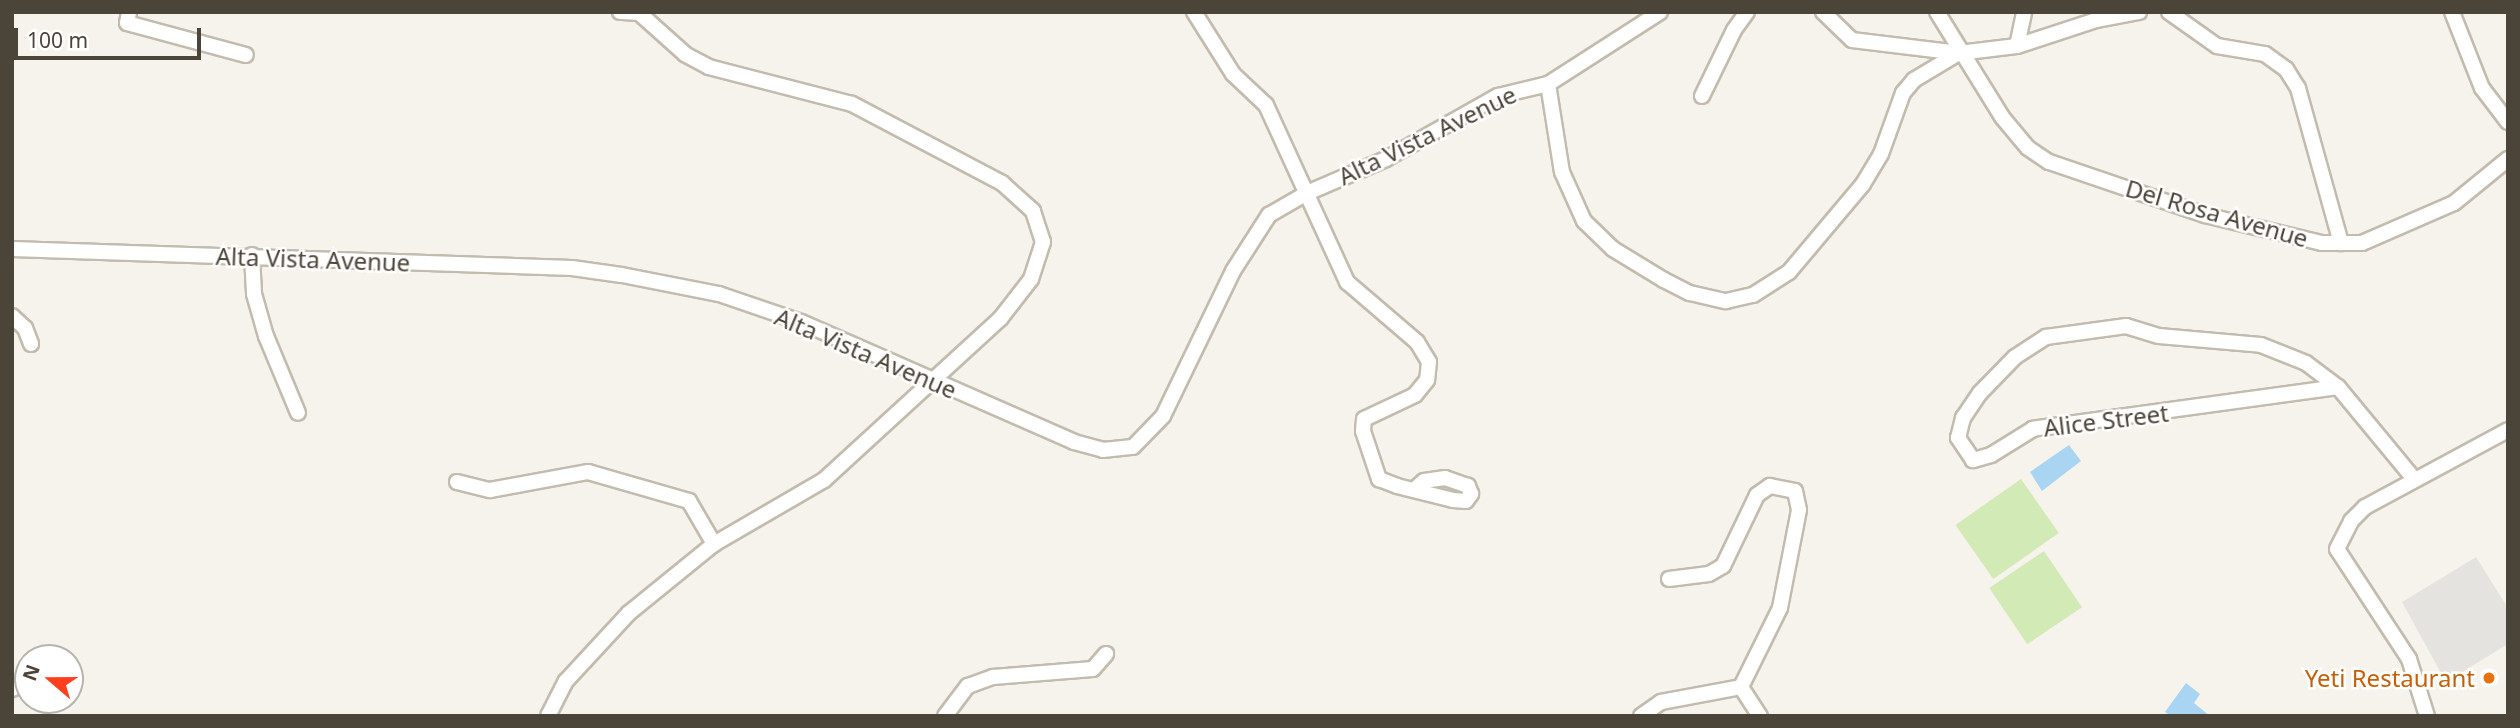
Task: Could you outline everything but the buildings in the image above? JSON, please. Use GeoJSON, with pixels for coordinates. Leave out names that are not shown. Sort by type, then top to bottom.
{"type":"FeatureCollection","features":[{"type":"Feature","properties":{"kind":"street"},"geometry":{"type":"LineString","coordinates":[[130,12],[127,23],[246,55]]}},
{"type":"Feature","properties":{"kind":"street"},"geometry":{"type":"LineString","coordinates":[[548,716],[566,681],[629,613],[714,544],[824,480],[1000,319],[1031,279],[1043,242],[1034,211],[1002,183],[852,104],[709,67],[685,54],[638,13],[620,12]]}},
{"type":"Feature","properties":{"kind":"street"},"geometry":{"type":"LineString","coordinates":[[1194,12],[1233,74],[1266,105],[1347,282],[1417,341],[1429,362],[1427,380],[1415,395],[1364,419],[1363,431],[1379,478],[1415,489]]}},
{"type":"Feature","properties":{"kind":"street","name":"Alta Vista Avenue"},"geometry":{"type":"LineString","coordinates":[[12,249],[252,255],[572,268],[622,275],[719,294],[789,318],[1074,442],[1102,450],[1133,447],[1163,416],[1256,232],[1281,206],[1386,159],[1497,96],[1548,84],[1660,12]]}},
{"type":"Feature","properties":{"kind":"street"},"geometry":{"type":"LineString","coordinates":[[1702,96],[1734,30],[1747,12]]}},
{"type":"Feature","properties":{"kind":"street"},"geometry":{"type":"LineString","coordinates":[[1823,12],[1852,40],[1959,53],[2017,46],[2096,20],[2138,12]]}},
{"type":"Feature","properties":{"kind":"street","name":"Del Rosa Avenue"},"geometry":{"type":"LineString","coordinates":[[1937,12],[1959,53],[1974,67],[2002,117],[2028,148],[2049,162],[2205,215],[2322,243],[2362,243],[2397,231],[2454,203],[2508,159]]}},
{"type":"Feature","properties":{"kind":"street"},"geometry":{"type":"LineString","coordinates":[[2017,46],[2024,12]]}},
{"type":"Feature","properties":{"kind":"street"},"geometry":{"type":"LineString","coordinates":[[2169,12],[2217,46],[2265,54],[2286,68],[2298,88],[2341,243]]}},
{"type":"Feature","properties":{"kind":"street"},"geometry":{"type":"LineString","coordinates":[[2452,12],[2482,88],[2508,122]]}},
{"type":"Feature","properties":{"kind":"street"},"geometry":{"type":"LineString","coordinates":[[1548,84],[1562,172],[1584,221],[1613,249],[1664,280],[1690,293],[1726,302],[1753,295],[1788,272],[1863,184],[1881,154],[1903,93],[1914,80],[1959,53]]}},
{"type":"Feature","properties":{"kind":"street"},"geometry":{"type":"LineString","coordinates":[[252,255],[254,294],[266,336],[298,414]]}},
{"type":"Feature","properties":{"kind":"street"},"geometry":{"type":"LineString","coordinates":[[12,316],[26,328],[31,344]]}},
{"type":"Feature","properties":{"kind":"street","name":"Alice Street"},"geometry":{"type":"LineString","coordinates":[[2338,387],[2033,429],[1991,455],[1973,460],[1958,438],[1964,418],[1980,393],[2015,357],[2046,337],[2126,327],[2159,336],[2261,345],[2306,363],[2338,387],[2414,479]]}},
{"type":"Feature","properties":{"kind":"street"},"geometry":{"type":"LineString","coordinates":[[2427,716],[2409,659],[2337,549],[2351,521],[2365,507],[2508,430]]}},
{"type":"Feature","properties":{"kind":"street"},"geometry":{"type":"LineString","coordinates":[[457,482],[490,490],[588,472],[689,501],[714,544]]}},
{"type":"Feature","properties":{"kind":"street"},"geometry":{"type":"LineString","coordinates":[[1669,579],[1709,574],[1723,566],[1757,495],[1770,485],[1795,491],[1799,510],[1780,608],[1741,687]]}},
{"type":"Feature","properties":{"kind":"street"},"geometry":{"type":"LineString","coordinates":[[946,716],[968,687],[993,677],[1093,669],[1106,654]]}},
{"type":"Feature","properties":{"kind":"street"},"geometry":{"type":"LineString","coordinates":[[1641,716],[1661,702],[1741,687]]}},
{"type":"Feature","properties":{"kind":"street"},"geometry":{"type":"LineString","coordinates":[[1741,687],[1760,716]]}},
{"type":"Feature","properties":{"kind":"green space"},"geometry":{"type":"Polygon","coordinates":[[[2021,479],[2059,533],[1993,579],[1955,525],[2021,479]]]}},
{"type":"Feature","properties":{"kind":"green space"},"geometry":{"type":"Polygon","coordinates":[[[2044,551],[2082,607],[2027,644],[1989,588],[2044,551]]]}},
{"type":"Feature","properties":{"kind":"shaded area"},"geometry":{"type":"Polygon","coordinates":[[[2476,557],[2508,608],[2508,644],[2446,682],[2402,602],[2476,557]]]}},
{"type":"Feature","properties":{"kind":"water"},"geometry":{"type":"Polygon","coordinates":[[[2069,445],[2081,461],[2042,491],[2030,472],[2069,445]]]}},
{"type":"Feature","properties":{"kind":"water"},"geometry":{"type":"Polygon","coordinates":[[[2186,683],[2200,694],[2194,703],[2210,716],[2171,716],[2165,712],[2186,683]]]}},
{"type":"Feature","properties":{"kind":"place","name":"Yeti Restaurant"},"geometry":{"type":"Point","coordinates":[2489,678]}}]}
